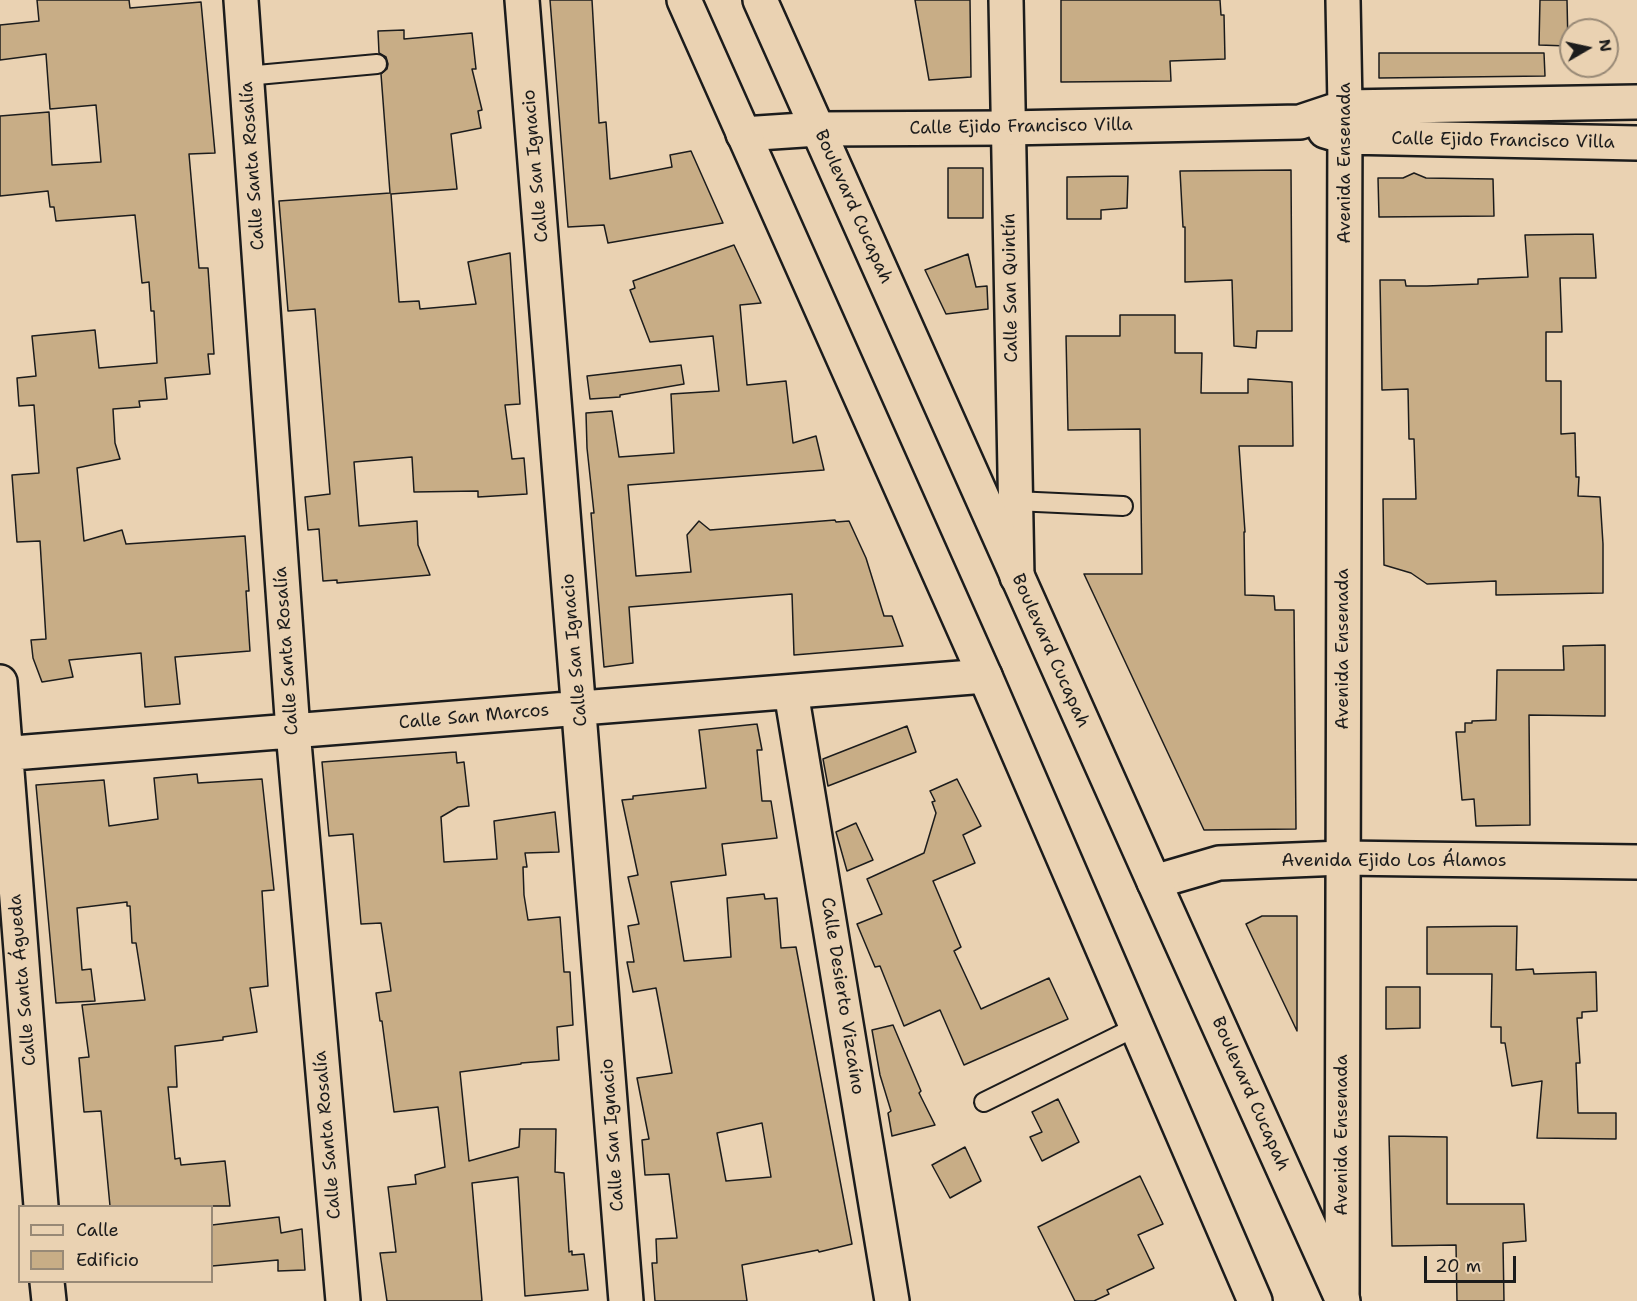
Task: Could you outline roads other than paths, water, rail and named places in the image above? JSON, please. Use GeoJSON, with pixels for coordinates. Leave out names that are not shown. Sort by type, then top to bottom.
{"type":"FeatureCollection","features":[{"type":"Feature","properties":{"kind":"street","name":"Calle Santa Rosalía"},"geometry":{"type":"LineString","coordinates":[[241,0],[293,731],[343,1301]]}},
{"type":"Feature","properties":{"kind":"street","name":"Calle San Ignacio"},"geometry":{"type":"LineString","coordinates":[[522,0],[626,1301]]}},
{"type":"Feature","properties":{"kind":"street"},"geometry":{"type":"LineString","coordinates":[[684,0],[985,676],[1255,1301]]}},
{"type":"Feature","properties":{"kind":"street","name":"Boulevard Cucapah"},"geometry":{"type":"LineString","coordinates":[[760,0],[1342,1300]]}},
{"type":"Feature","properties":{"kind":"street","name":"Calle San Quintín"},"geometry":{"type":"LineString","coordinates":[[1006,0],[1017,577]]}},
{"type":"Feature","properties":{"kind":"street","name":"Avenida Ensenada"},"geometry":{"type":"LineString","coordinates":[[1342,1300],[1345,122],[1343,0]]}},
{"type":"Feature","properties":{"kind":"street","name":"Calle Ejido Francisco Villa"},"geometry":{"type":"LineString","coordinates":[[743,134],[819,129],[1345,122],[1637,102]]}},
{"type":"Feature","properties":{"kind":"street","name":"Calle Ejido Francisco Villa"},"geometry":{"type":"LineString","coordinates":[[1345,122],[1637,142]]}},
{"type":"Feature","properties":{"kind":"street","name":"Calle San Marcos"},"geometry":{"type":"LineString","coordinates":[[3,753],[985,676]]}},
{"type":"Feature","properties":{"kind":"street","name":"Calle Santa Águeda"},"geometry":{"type":"LineString","coordinates":[[0,682],[3,753],[41,1205]]}},
{"type":"Feature","properties":{"kind":"street","name":"Calle Desierto Vizcaíno"},"geometry":{"type":"LineString","coordinates":[[791,692],[892,1301]]}},
{"type":"Feature","properties":{"kind":"street","name":"Avenida Ejido Los Álamos"},"geometry":{"type":"LineString","coordinates":[[1154,882],[1219,863],[1342,858],[1637,862]]}},
{"type":"Feature","properties":{"kind":"street"},"geometry":{"type":"LineString","coordinates":[[47,1283],[49,1301]]}},
{"type":"Feature","properties":{"kind":"lane"},"geometry":{"type":"LineString","coordinates":[[246,76],[376,64]]}},
{"type":"Feature","properties":{"kind":"lane"},"geometry":{"type":"LineString","coordinates":[[1015,501],[1123,506]]}},
{"type":"Feature","properties":{"kind":"lane"},"geometry":{"type":"LineString","coordinates":[[984,1102],[1136,1027]]}}]}
